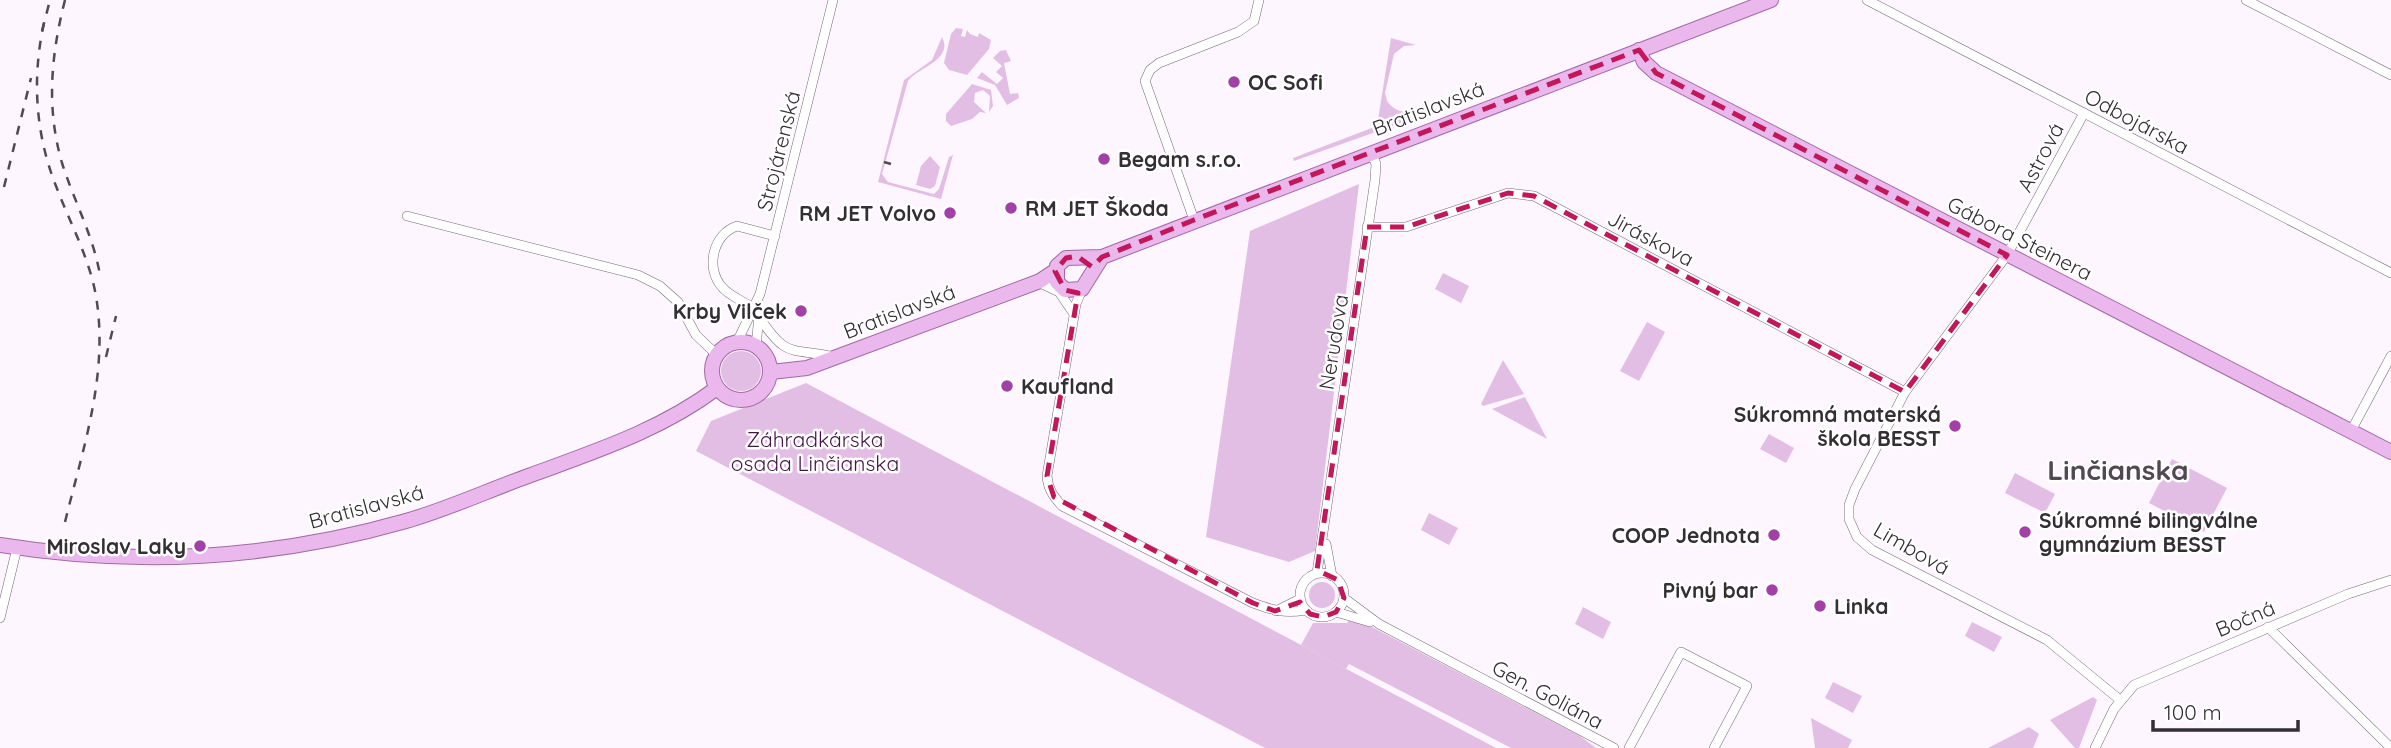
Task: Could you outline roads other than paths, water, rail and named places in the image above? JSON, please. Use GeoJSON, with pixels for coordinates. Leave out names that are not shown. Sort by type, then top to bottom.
{"type":"FeatureCollection","features":[{"type":"Feature","properties":{"kind":"main road","name":"Bratislavská"},"geometry":{"type":"LineString","coordinates":[[771,372],[807,368],[1038,281],[1056,277],[1066,258],[1086,265],[1194,220],[1770,0]]}},
{"type":"Feature","properties":{"kind":"main road","name":"Gábora Steinera"},"geometry":{"type":"LineString","coordinates":[[1639,51],[1644,62],[1656,73],[2391,452]]}},
{"type":"Feature","properties":{"kind":"main road","name":"Bratislavská"},"geometry":{"type":"LineString","coordinates":[[1076,300],[1090,280],[1086,265]]}},
{"type":"Feature","properties":{"kind":"main road"},"geometry":{"type":"LineString","coordinates":[[1056,277],[1076,300]]}},
{"type":"Feature","properties":{"kind":"main road"},"geometry":{"type":"LineString","coordinates":[[737,342],[756,346],[768,358],[771,372],[767,385],[751,399],[730,398],[718,388],[712,372],[717,355],[726,346],[737,342]]}},
{"type":"Feature","properties":{"kind":"main road","name":"Bratislavská"},"geometry":{"type":"LineString","coordinates":[[0,545],[80,556],[187,557],[278,548],[352,535],[409,520],[622,442],[686,411],[718,388]]}},
{"type":"Feature","properties":{"kind":"street","name":"Strojárenská"},"geometry":{"type":"LineString","coordinates":[[758,310],[834,0]]}},
{"type":"Feature","properties":{"kind":"street"},"geometry":{"type":"LineString","coordinates":[[1194,220],[1145,81],[1159,63],[1238,32],[1254,21],[1259,0]]}},
{"type":"Feature","properties":{"kind":"street","name":"Odbojárska"},"geometry":{"type":"LineString","coordinates":[[1867,0],[2391,273]]}},
{"type":"Feature","properties":{"kind":"street"},"geometry":{"type":"LineString","coordinates":[[2246,0],[2391,75]]}},
{"type":"Feature","properties":{"kind":"street","name":"Astrová"},"geometry":{"type":"LineString","coordinates":[[2007,255],[2084,113]]}},
{"type":"Feature","properties":{"kind":"street","name":"Nerudova"},"geometry":{"type":"LineString","coordinates":[[1317,573],[1325,539],[1377,170],[1371,152]]}},
{"type":"Feature","properties":{"kind":"street","name":"Jiráskova"},"geometry":{"type":"LineString","coordinates":[[1367,227],[1406,227],[1508,193],[1534,196],[1905,391]]}},
{"type":"Feature","properties":{"kind":"street"},"geometry":{"type":"LineString","coordinates":[[407,216],[638,275],[660,286],[678,302],[696,335],[717,355]]}},
{"type":"Feature","properties":{"kind":"street"},"geometry":{"type":"LineString","coordinates":[[775,236],[737,226],[724,233],[714,252],[715,273],[720,285],[758,310],[775,339],[793,352],[835,357]]}},
{"type":"Feature","properties":{"kind":"street","name":"Limbová"},"geometry":{"type":"LineString","coordinates":[[2007,255],[1905,391],[1850,500],[1849,514],[1857,537],[1872,550],[2046,640],[2120,700]]}},
{"type":"Feature","properties":{"kind":"street"},"geometry":{"type":"LineString","coordinates":[[1038,281],[1054,287],[1065,298],[1076,300],[1047,476],[1048,487],[1062,506],[1253,603],[1275,611],[1290,613],[1305,610],[1323,617],[1336,612],[1379,624]]}},
{"type":"Feature","properties":{"kind":"street"},"geometry":{"type":"LineString","coordinates":[[737,342],[758,310]]}},
{"type":"Feature","properties":{"kind":"street"},"geometry":{"type":"LineString","coordinates":[[756,346],[758,310]]}},
{"type":"Feature","properties":{"kind":"street"},"geometry":{"type":"LineString","coordinates":[[2351,431],[2391,356]]}},
{"type":"Feature","properties":{"kind":"street","name":"Nerudova"},"geometry":{"type":"LineString","coordinates":[[1325,539],[1332,576]]}},
{"type":"Feature","properties":{"kind":"street"},"geometry":{"type":"LineString","coordinates":[[0,618],[17,548]]}},
{"type":"Feature","properties":{"kind":"street"},"geometry":{"type":"LineString","coordinates":[[1305,610],[1300,598],[1306,580],[1317,573],[1332,576],[1342,585],[1344,598],[1336,612]]}},
{"type":"Feature","properties":{"kind":"street","name":"Bočná"},"geometry":{"type":"LineString","coordinates":[[2120,700],[2134,685],[2269,627],[2391,580]]}},
{"type":"Feature","properties":{"kind":"street"},"geometry":{"type":"LineString","coordinates":[[1275,611],[1300,598]]}},
{"type":"Feature","properties":{"kind":"street"},"geometry":{"type":"LineString","coordinates":[[1344,598],[1379,624]]}},
{"type":"Feature","properties":{"kind":"street","name":"Gen. Goliána"},"geometry":{"type":"LineString","coordinates":[[1379,624],[1614,748]]}},
{"type":"Feature","properties":{"kind":"street"},"geometry":{"type":"LineString","coordinates":[[2269,627],[2391,748]]}},
{"type":"Feature","properties":{"kind":"street"},"geometry":{"type":"LineString","coordinates":[[1629,748],[1681,652],[1746,686],[1714,748]]}},
{"type":"Feature","properties":{"kind":"street"},"geometry":{"type":"LineString","coordinates":[[2095,748],[2120,700]]}},
{"type":"Feature","properties":{"kind":"railway"},"geometry":{"type":"LineString","coordinates":[[42,31],[50,0]]}},
{"type":"Feature","properties":{"kind":"railway"},"geometry":{"type":"LineString","coordinates":[[65,0],[56,41],[52,82],[54,122],[62,163],[88,232],[100,275]]}},
{"type":"Feature","properties":{"kind":"railway"},"geometry":{"type":"LineString","coordinates":[[44,23],[37,84],[40,125],[49,166],[89,268],[99,325],[97,382],[65,522]]}},
{"type":"Feature","properties":{"kind":"railway"},"geometry":{"type":"LineString","coordinates":[[4,187],[31,78]]}},
{"type":"Feature","properties":{"kind":"railway"},"geometry":{"type":"LineString","coordinates":[[884,162],[891,164]]}},
{"type":"Feature","properties":{"kind":"railway"},"geometry":{"type":"LineString","coordinates":[[106,357],[116,316]]}},
{"type":"Feature","properties":{"kind":"place","name":"OC Sofi"},"geometry":{"type":"Point","coordinates":[1234,82]}},
{"type":"Feature","properties":{"kind":"place","name":"Begam s.r.o."},"geometry":{"type":"Point","coordinates":[1104,159]}},
{"type":"Feature","properties":{"kind":"place","name":"RM JET Škoda"},"geometry":{"type":"Point","coordinates":[1011,208]}},
{"type":"Feature","properties":{"kind":"place","name":"RM JET Volvo"},"geometry":{"type":"Point","coordinates":[950,213]}},
{"type":"Feature","properties":{"kind":"place","name":"Krby Vilček"},"geometry":{"type":"Point","coordinates":[801,311]}},
{"type":"Feature","properties":{"kind":"place","name":"Kaufland"},"geometry":{"type":"Point","coordinates":[1007,386]}},
{"type":"Feature","properties":{"kind":"place","name":"Súkromná materská škola BESST"},"geometry":{"type":"Point","coordinates":[1955,426]}},
{"type":"Feature","properties":{"kind":"place","name":"Súkromné bilingválne gymnázium BESST"},"geometry":{"type":"Point","coordinates":[2025,532]}},
{"type":"Feature","properties":{"kind":"place","name":"COOP Jednota"},"geometry":{"type":"Point","coordinates":[1774,535]}},
{"type":"Feature","properties":{"kind":"place","name":"Miroslav Laky"},"geometry":{"type":"Point","coordinates":[200,546]}},
{"type":"Feature","properties":{"kind":"place","name":"Pivný bar"},"geometry":{"type":"Point","coordinates":[1772,590]}},
{"type":"Feature","properties":{"kind":"place","name":"Linka"},"geometry":{"type":"Point","coordinates":[1820,606]}},
{"type":"Feature","properties":{"kind":"district","name":"Linčianska"},"geometry":{"type":"Point","coordinates":[2118,469]}},
{"type":"Feature","properties":{"kind":"park label","name":"Záhradkárska osada Linčianska"},"geometry":{"type":"Point","coordinates":[815,451]}}]}
